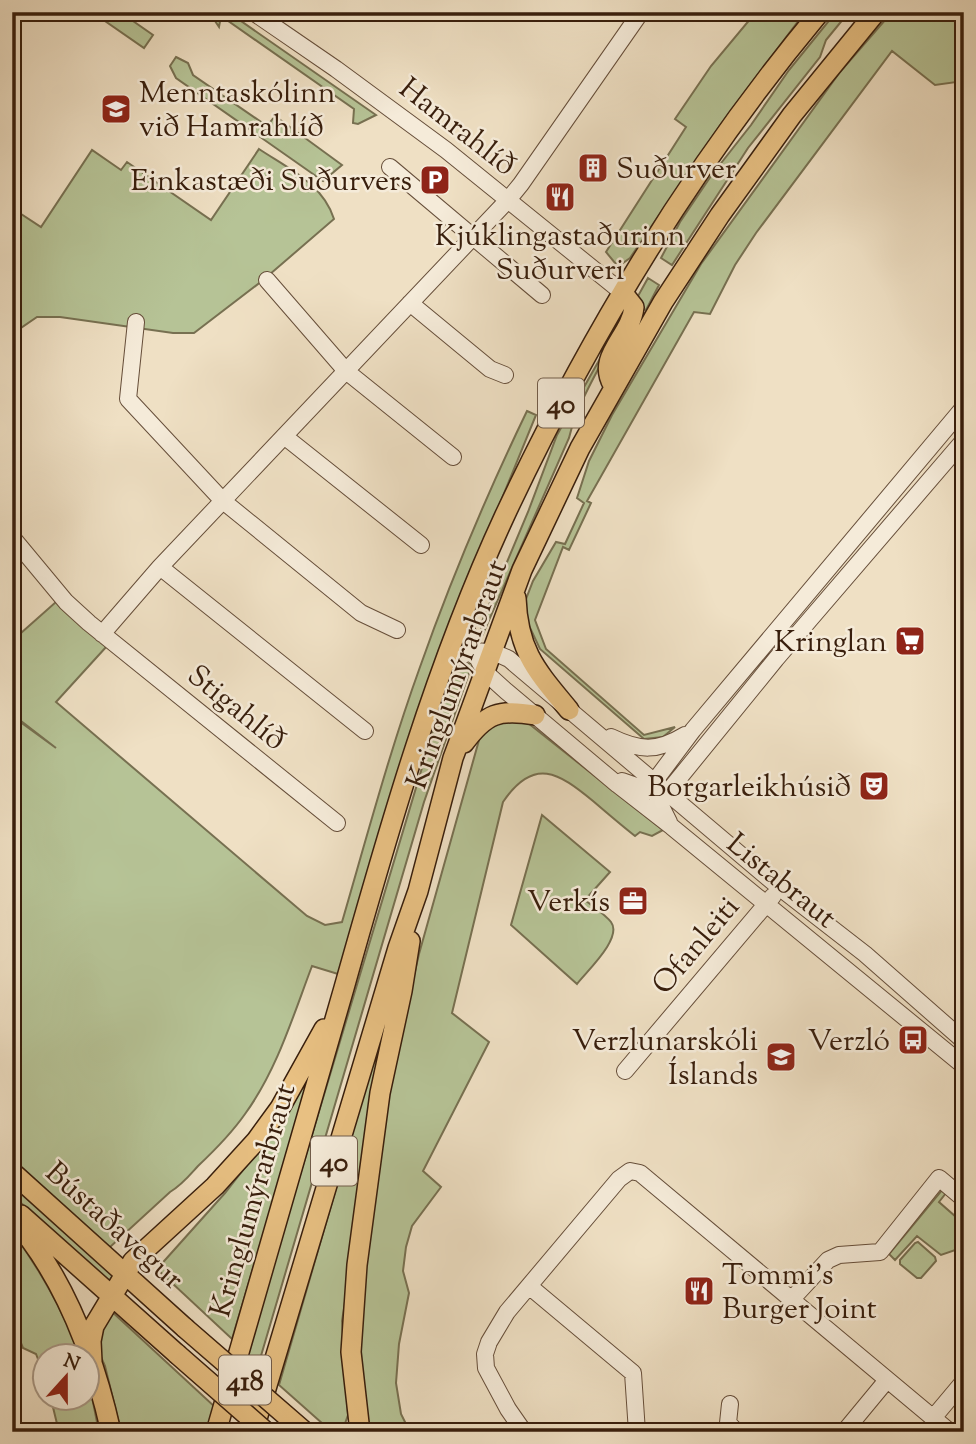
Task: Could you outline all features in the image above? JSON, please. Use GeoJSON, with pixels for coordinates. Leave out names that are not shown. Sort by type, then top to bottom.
{"type":"FeatureCollection","features":[{"type":"Feature","properties":{"kind":"main road","name":"Kringlumýrarbraut"},"geometry":{"type":"LineString","coordinates":[[216,1432],[388,833],[444,665],[504,517],[579,369],[623,293],[701,171],[820,12]]}},
{"type":"Feature","properties":{"kind":"main road","name":"Kringlumýrarbraut"},"geometry":{"type":"LineString","coordinates":[[253,1432],[398,948],[418,891],[453,758],[485,672],[483,652],[515,590],[580,448],[613,385],[663,302],[759,158],[876,12]]}},
{"type":"Feature","properties":{"kind":"main road"},"geometry":{"type":"LineString","coordinates":[[613,385],[607,375],[608,363],[633,317],[634,307],[623,293]]}},
{"type":"Feature","properties":{"kind":"main road"},"geometry":{"type":"LineString","coordinates":[[515,590],[520,632],[527,655],[536,670],[569,709]]}},
{"type":"Feature","properties":{"kind":"main road"},"geometry":{"type":"LineString","coordinates":[[453,758],[475,729],[496,713],[512,711],[535,716]]}},
{"type":"Feature","properties":{"kind":"main road"},"geometry":{"type":"LineString","coordinates":[[360,1432],[351,1352],[356,1265],[380,1093],[402,991],[418,891]]}},
{"type":"Feature","properties":{"kind":"main road"},"geometry":{"type":"LineString","coordinates":[[91,1342],[94,1326],[112,1294],[143,1251],[215,1186],[256,1141],[280,1108],[339,1003]]}},
{"type":"Feature","properties":{"kind":"main road","name":"Bústaðavegur"},"geometry":{"type":"LineString","coordinates":[[12,1172],[305,1432]]}},
{"type":"Feature","properties":{"kind":"main road","name":"Bústaðavegur"},"geometry":{"type":"LineString","coordinates":[[12,1208],[266,1432]]}},
{"type":"Feature","properties":{"kind":"main road"},"geometry":{"type":"LineString","coordinates":[[12,1217],[61,1288],[84,1342]]}},
{"type":"Feature","properties":{"kind":"main road"},"geometry":{"type":"LineString","coordinates":[[102,1399],[111,1432]]}},
{"type":"Feature","properties":{"kind":"main road"},"geometry":{"type":"LineString","coordinates":[[347,1432],[356,1408]]}},
{"type":"Feature","properties":{"kind":"street","name":"Hamrahlíð"},"geometry":{"type":"LineString","coordinates":[[253,12],[392,110],[623,293]]}},
{"type":"Feature","properties":{"kind":"street"},"geometry":{"type":"LineString","coordinates":[[102,634],[160,567],[508,200],[641,12]]}},
{"type":"Feature","properties":{"kind":"street"},"geometry":{"type":"LineString","coordinates":[[390,167],[542,295]]}},
{"type":"Feature","properties":{"kind":"street"},"geometry":{"type":"LineString","coordinates":[[267,280],[346,371],[453,457]]}},
{"type":"Feature","properties":{"kind":"street"},"geometry":{"type":"LineString","coordinates":[[410,303],[491,369],[505,375]]}},
{"type":"Feature","properties":{"kind":"street"},"geometry":{"type":"LineString","coordinates":[[136,322],[128,399],[223,501],[361,613],[397,630]]}},
{"type":"Feature","properties":{"kind":"street"},"geometry":{"type":"LineString","coordinates":[[672,827],[659,789],[693,730],[964,407]]}},
{"type":"Feature","properties":{"kind":"street"},"geometry":{"type":"LineString","coordinates":[[284,436],[421,545]]}},
{"type":"Feature","properties":{"kind":"street"},"geometry":{"type":"LineString","coordinates":[[659,789],[776,659],[964,440]]}},
{"type":"Feature","properties":{"kind":"street","name":"Stigahlíð"},"geometry":{"type":"LineString","coordinates":[[12,537],[66,601],[102,634],[337,823]]}},
{"type":"Feature","properties":{"kind":"street","name":"Stigahlíð"},"geometry":{"type":"LineString","coordinates":[[160,567],[365,731]]}},
{"type":"Feature","properties":{"kind":"street"},"geometry":{"type":"LineString","coordinates":[[444,665],[456,657],[483,652],[463,617]]}},
{"type":"Feature","properties":{"kind":"street","name":"Listabraut"},"geometry":{"type":"LineString","coordinates":[[483,652],[509,659],[659,789],[865,954],[964,1041]]}},
{"type":"Feature","properties":{"kind":"street","name":"Listabraut"},"geometry":{"type":"LineString","coordinates":[[485,672],[601,771],[962,1060]]}},
{"type":"Feature","properties":{"kind":"street"},"geometry":{"type":"LineString","coordinates":[[592,729],[626,745],[652,749],[667,746],[693,730]]}},
{"type":"Feature","properties":{"kind":"street"},"geometry":{"type":"LineString","coordinates":[[601,771],[659,789]]}},
{"type":"Feature","properties":{"kind":"street","name":"Ofanleiti"},"geometry":{"type":"LineString","coordinates":[[625,1071],[780,888]]}},
{"type":"Feature","properties":{"kind":"street"},"geometry":{"type":"LineString","coordinates":[[524,1432],[496,1389],[486,1368],[485,1354],[489,1342],[507,1312],[619,1179],[631,1171],[640,1173],[950,1432]]}},
{"type":"Feature","properties":{"kind":"street"},"geometry":{"type":"LineString","coordinates":[[792,1299],[828,1260],[839,1255],[880,1252],[939,1178],[964,1199]]}},
{"type":"Feature","properties":{"kind":"street"},"geometry":{"type":"LineString","coordinates":[[529,1286],[633,1373],[637,1432]]}},
{"type":"Feature","properties":{"kind":"street"},"geometry":{"type":"LineString","coordinates":[[844,1432],[887,1380]]}},
{"type":"Feature","properties":{"kind":"street"},"geometry":{"type":"LineString","coordinates":[[933,1418],[964,1381]]}},
{"type":"Feature","properties":{"kind":"street"},"geometry":{"type":"LineString","coordinates":[[730,1405],[728,1423],[737,1432]]}},
{"type":"Feature","properties":{"kind":"green space"},"geometry":{"type":"Polygon","coordinates":[[[92,12],[120,12],[153,35],[144,48],[92,12]]]}},
{"type":"Feature","properties":{"kind":"green space"},"geometry":{"type":"Polygon","coordinates":[[[209,12],[228,12],[376,115],[358,124],[353,123],[354,109],[221,16],[219,27],[209,12]]]}},
{"type":"Feature","properties":{"kind":"green space"},"geometry":{"type":"Polygon","coordinates":[[[756,12],[805,12],[721,124],[630,258],[623,263],[615,263],[606,252],[686,127],[675,119],[711,66],[756,12]]]}},
{"type":"Feature","properties":{"kind":"green space"},"geometry":{"type":"Polygon","coordinates":[[[836,12],[849,12],[826,40],[820,57],[748,148],[672,265],[661,258],[680,222],[711,176],[789,70],[836,12]]]}},
{"type":"Feature","properties":{"kind":"green space"},"geometry":{"type":"Polygon","coordinates":[[[892,12],[964,12],[964,81],[935,85],[892,51],[756,233],[735,265],[710,314],[694,312],[587,501],[591,503],[569,550],[563,547],[535,620],[546,649],[644,735],[675,727],[663,737],[644,739],[540,649],[524,615],[526,599],[533,581],[556,542],[565,544],[584,503],[577,498],[589,461],[612,415],[701,264],[840,72],[892,12]]]}},
{"type":"Feature","properties":{"kind":"green space"},"geometry":{"type":"Polygon","coordinates":[[[176,57],[188,63],[193,75],[267,126],[275,116],[342,165],[323,181],[176,78],[170,66],[176,57]]]}},
{"type":"Feature","properties":{"kind":"green space"},"geometry":{"type":"Polygon","coordinates":[[[259,149],[304,178],[322,196],[334,219],[262,281],[194,333],[173,333],[60,317],[37,317],[12,334],[12,208],[41,227],[92,150],[121,170],[127,162],[211,220],[259,149]]]}},
{"type":"Feature","properties":{"kind":"green space"},"geometry":{"type":"Polygon","coordinates":[[[648,278],[659,285],[646,310],[642,309],[638,296],[648,278]]]}},
{"type":"Feature","properties":{"kind":"green space"},"geometry":{"type":"Polygon","coordinates":[[[628,309],[580,406],[569,438],[482,636],[481,624],[557,435],[628,309]]]}},
{"type":"Feature","properties":{"kind":"green space"},"geometry":{"type":"Polygon","coordinates":[[[527,411],[536,415],[441,648],[338,974],[312,966],[275,1061],[245,1114],[223,1142],[185,1180],[109,1248],[12,1161],[12,716],[56,748],[12,714],[12,641],[57,601],[107,646],[56,702],[307,916],[325,925],[342,922],[389,761],[432,634],[470,537],[527,411]]]}},
{"type":"Feature","properties":{"kind":"green space"},"geometry":{"type":"Polygon","coordinates":[[[473,662],[424,802],[258,1366],[246,1355],[451,671],[473,662]]]}},
{"type":"Feature","properties":{"kind":"green space"},"geometry":{"type":"Polygon","coordinates":[[[509,717],[528,723],[663,830],[652,836],[640,832],[635,836],[581,791],[558,777],[547,774],[525,778],[503,802],[452,1013],[489,1042],[423,1171],[441,1187],[412,1226],[406,1247],[403,1271],[409,1293],[399,1344],[396,1383],[401,1414],[410,1432],[368,1432],[356,1333],[391,1075],[419,954],[481,733],[509,717]]]}},
{"type":"Feature","properties":{"kind":"green space"},"geometry":{"type":"Polygon","coordinates":[[[542,815],[610,872],[585,900],[611,922],[612,937],[602,954],[577,984],[511,925],[542,815]]]}},
{"type":"Feature","properties":{"kind":"green space"},"geometry":{"type":"Polygon","coordinates":[[[395,985],[342,1321],[348,1415],[342,1432],[332,1432],[279,1385],[395,985]]]}},
{"type":"Feature","properties":{"kind":"green space"},"geometry":{"type":"Polygon","coordinates":[[[317,1054],[232,1339],[157,1269],[225,1193],[264,1143],[317,1054]]]}},
{"type":"Feature","properties":{"kind":"green space"},"geometry":{"type":"Polygon","coordinates":[[[12,1183],[115,1274],[109,1281],[12,1195],[12,1183]]]}},
{"type":"Feature","properties":{"kind":"green space"},"geometry":{"type":"Polygon","coordinates":[[[942,1190],[946,1193],[939,1202],[964,1224],[964,1247],[941,1255],[917,1236],[895,1260],[889,1254],[942,1190]]]}},
{"type":"Feature","properties":{"kind":"green space"},"geometry":{"type":"Polygon","coordinates":[[[12,1232],[51,1292],[75,1342],[32,1342],[32,1352],[23,1348],[12,1321],[12,1232]]]}},
{"type":"Feature","properties":{"kind":"green space"},"geometry":{"type":"Polygon","coordinates":[[[918,1242],[936,1261],[921,1278],[917,1278],[900,1264],[900,1260],[918,1242]]]}},
{"type":"Feature","properties":{"kind":"green space"},"geometry":{"type":"Polygon","coordinates":[[[109,1309],[215,1407],[208,1432],[121,1432],[102,1359],[102,1342],[99,1342],[109,1309]]]}},
{"type":"Feature","properties":{"kind":"green space"},"geometry":{"type":"Polygon","coordinates":[[[54,1412],[95,1412],[99,1432],[59,1432],[54,1412]]]}},
{"type":"Feature","properties":{"kind":"place","name":"Menntaskólinn við Hamrahlíð"},"geometry":{"type":"Point","coordinates":[116,109]}},
{"type":"Feature","properties":{"kind":"place","name":"Suðurver"},"geometry":{"type":"Point","coordinates":[593,168]}},
{"type":"Feature","properties":{"kind":"place","name":"Einkastæði Suðurvers"},"geometry":{"type":"Point","coordinates":[435,180]}},
{"type":"Feature","properties":{"kind":"place","name":"Kjúklingastaðurinn Suðurveri"},"geometry":{"type":"Point","coordinates":[560,197]}},
{"type":"Feature","properties":{"kind":"place","name":"Kringlan"},"geometry":{"type":"Point","coordinates":[910,641]}},
{"type":"Feature","properties":{"kind":"place","name":"Borgarleikhúsið"},"geometry":{"type":"Point","coordinates":[874,786]}},
{"type":"Feature","properties":{"kind":"place","name":"Verkís"},"geometry":{"type":"Point","coordinates":[633,901]}},
{"type":"Feature","properties":{"kind":"place","name":"Verzló"},"geometry":{"type":"Point","coordinates":[913,1040]}},
{"type":"Feature","properties":{"kind":"place","name":"Verzlunarskóli Íslands"},"geometry":{"type":"Point","coordinates":[781,1057]}},
{"type":"Feature","properties":{"kind":"place","name":"Tommi's Burger Joint"},"geometry":{"type":"Point","coordinates":[699,1291]}}]}
